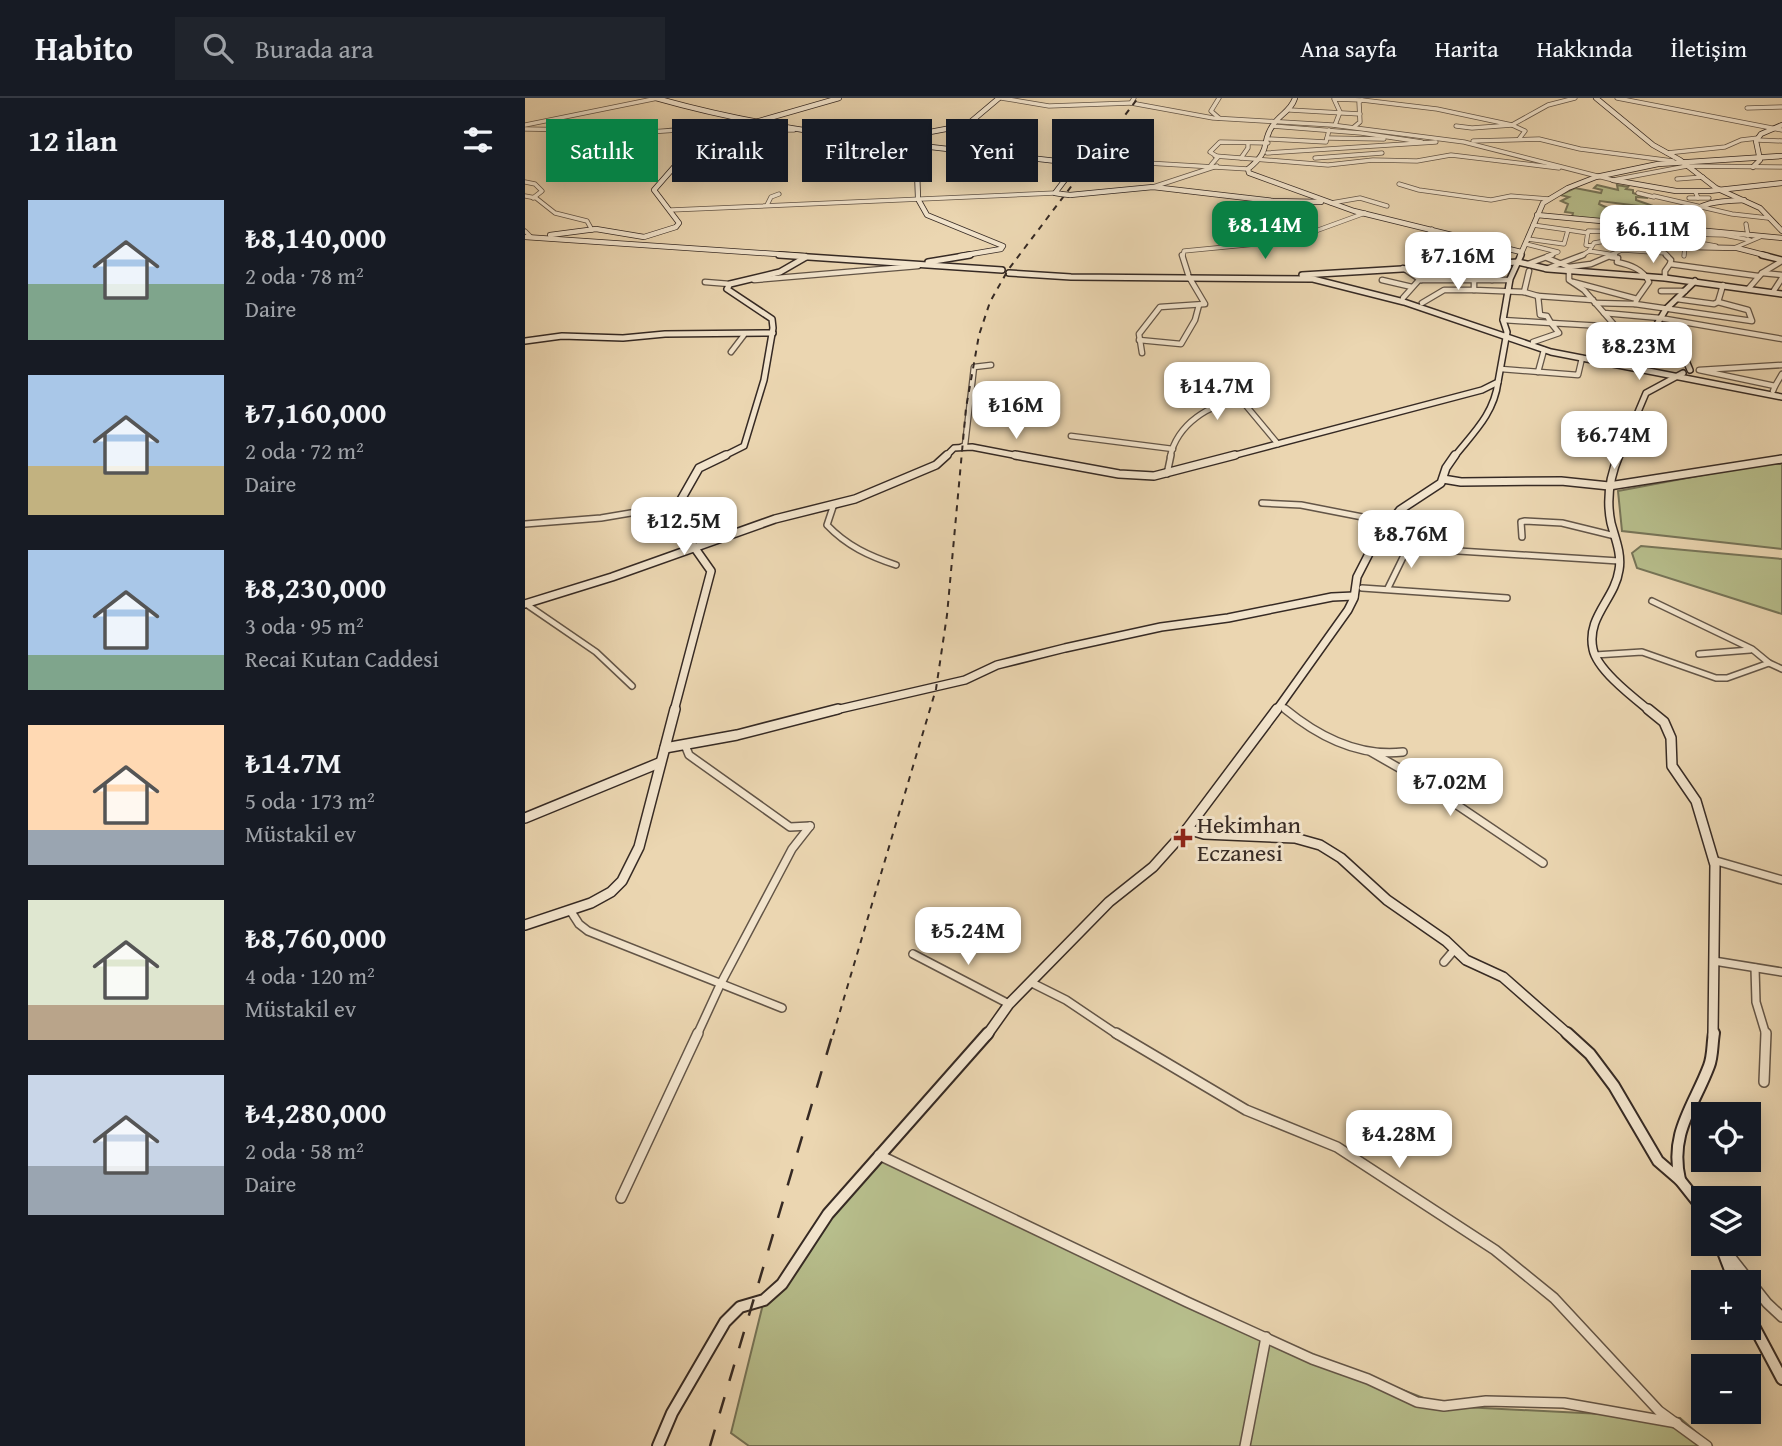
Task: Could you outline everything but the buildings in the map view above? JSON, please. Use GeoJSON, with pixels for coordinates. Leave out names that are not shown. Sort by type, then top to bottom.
{"type":"FeatureCollection","features":[{"type":"Feature","properties":{"kind":"street"},"geometry":{"type":"LineString","coordinates":[[525,127],[657,98],[743,119]]}},
{"type":"Feature","properties":{"kind":"street"},"geometry":{"type":"LineString","coordinates":[[766,119],[839,98]]}},
{"type":"Feature","properties":{"kind":"street"},"geometry":{"type":"LineString","coordinates":[[932,131],[967,124],[1000,98],[1028,105],[1080,106],[1132,101]]}},
{"type":"Feature","properties":{"kind":"street"},"geometry":{"type":"LineString","coordinates":[[1137,104],[1142,98]]}},
{"type":"Feature","properties":{"kind":"street"},"geometry":{"type":"LineString","coordinates":[[1219,98],[1211,111],[1219,118]]}},
{"type":"Feature","properties":{"kind":"street"},"geometry":{"type":"LineString","coordinates":[[1154,163],[1248,169],[1267,153],[1273,124],[1290,110],[1295,98]]}},
{"type":"Feature","properties":{"kind":"street"},"geometry":{"type":"LineString","coordinates":[[1456,126],[1512,125],[1548,105],[1575,98]]}},
{"type":"Feature","properties":{"kind":"street"},"geometry":{"type":"LineString","coordinates":[[1596,98],[1719,189],[1760,208],[1782,231]]}},
{"type":"Feature","properties":{"kind":"street"},"geometry":{"type":"LineString","coordinates":[[1617,98],[1770,128],[1782,127]]}},
{"type":"Feature","properties":{"kind":"street"},"geometry":{"type":"LineString","coordinates":[[1335,125],[1340,113],[1334,99],[1361,100],[1437,109],[1512,125],[1525,131],[1517,140]]}},
{"type":"Feature","properties":{"kind":"street"},"geometry":{"type":"LineString","coordinates":[[1117,100],[1219,118],[1431,143]]}},
{"type":"Feature","properties":{"kind":"street"},"geometry":{"type":"LineString","coordinates":[[1355,127],[1360,122],[1361,100]]}},
{"type":"Feature","properties":{"kind":"street"},"geometry":{"type":"LineString","coordinates":[[1312,104],[1319,111]]}},
{"type":"Feature","properties":{"kind":"street"},"geometry":{"type":"LineString","coordinates":[[1747,108],[1782,107]]}},
{"type":"Feature","properties":{"kind":"street"},"geometry":{"type":"LineString","coordinates":[[1290,110],[1360,114]]}},
{"type":"Feature","properties":{"kind":"street"},"geometry":{"type":"LineString","coordinates":[[1475,117],[1482,126]]}},
{"type":"Feature","properties":{"kind":"street"},"geometry":{"type":"LineString","coordinates":[[658,131],[714,126],[739,118]]}},
{"type":"Feature","properties":{"kind":"street"},"geometry":{"type":"LineString","coordinates":[[1273,124],[1335,125],[1443,141],[1539,139],[1580,149],[1673,161]]}},
{"type":"Feature","properties":{"kind":"street"},"geometry":{"type":"LineString","coordinates":[[525,127],[664,130]]}},
{"type":"Feature","properties":{"kind":"street"},"geometry":{"type":"LineString","coordinates":[[788,127],[800,129]]}},
{"type":"Feature","properties":{"kind":"street"},"geometry":{"type":"LineString","coordinates":[[1291,152],[1293,128]]}},
{"type":"Feature","properties":{"kind":"street"},"geometry":{"type":"LineString","coordinates":[[1758,139],[1770,128]]}},
{"type":"Feature","properties":{"kind":"street"},"geometry":{"type":"LineString","coordinates":[[788,129],[800,129]]}},
{"type":"Feature","properties":{"kind":"street"},"geometry":{"type":"LineString","coordinates":[[1326,149],[1329,130]]}},
{"type":"Feature","properties":{"kind":"street"},"geometry":{"type":"LineString","coordinates":[[1211,165],[1218,160],[1210,152],[1220,142],[1385,138],[1391,132]]}},
{"type":"Feature","properties":{"kind":"street"},"geometry":{"type":"LineString","coordinates":[[1385,138],[1386,146]]}},
{"type":"Feature","properties":{"kind":"street"},"geometry":{"type":"LineString","coordinates":[[1753,167],[1760,157],[1758,139]]}},
{"type":"Feature","properties":{"kind":"street"},"geometry":{"type":"LineString","coordinates":[[1667,153],[1712,149],[1741,140],[1782,141]]}},
{"type":"Feature","properties":{"kind":"street"},"geometry":{"type":"LineString","coordinates":[[1267,153],[1443,141]]}},
{"type":"Feature","properties":{"kind":"street"},"geometry":{"type":"LineString","coordinates":[[1464,142],[1599,177],[1666,190],[1695,191],[1782,183]]}},
{"type":"Feature","properties":{"kind":"street"},"geometry":{"type":"LineString","coordinates":[[1241,158],[1248,148],[1248,143]]}},
{"type":"Feature","properties":{"kind":"street"},"geometry":{"type":"LineString","coordinates":[[932,145],[1073,165],[1072,172],[1058,194]]}},
{"type":"Feature","properties":{"kind":"street"},"geometry":{"type":"LineString","coordinates":[[1312,164],[1316,150]]}},
{"type":"Feature","properties":{"kind":"street"},"geometry":{"type":"LineString","coordinates":[[1315,158],[1382,153]]}},
{"type":"Feature","properties":{"kind":"street"},"geometry":{"type":"LineString","coordinates":[[1215,156],[1312,164],[1417,161],[1451,155],[1569,168]]}},
{"type":"Feature","properties":{"kind":"street"},"geometry":{"type":"LineString","coordinates":[[658,1446],[672,1413],[725,1322],[740,1307],[764,1300],[782,1284],[828,1214],[983,1041],[1009,1004],[1109,902],[1153,867],[1187,829],[1308,670],[1348,610],[1354,596],[1356,573],[1388,522],[1400,510],[1440,484],[1445,470],[1492,410],[1498,396],[1506,334],[1503,320],[1507,291],[1543,203],[1599,177],[1673,161],[1782,156]]}},
{"type":"Feature","properties":{"kind":"street"},"geometry":{"type":"LineString","coordinates":[[1153,187],[1217,166]]}},
{"type":"Feature","properties":{"kind":"street"},"geometry":{"type":"LineString","coordinates":[[1612,180],[1687,166],[1782,167]]}},
{"type":"Feature","properties":{"kind":"street"},"geometry":{"type":"LineString","coordinates":[[525,245],[540,238],[592,230],[631,237],[655,235],[676,227],[679,223],[654,190],[672,169]]}},
{"type":"Feature","properties":{"kind":"street"},"geometry":{"type":"LineString","coordinates":[[1248,169],[1249,173],[1258,178],[1365,213],[1521,252]]}},
{"type":"Feature","properties":{"kind":"street"},"geometry":{"type":"LineString","coordinates":[[1677,179],[1703,177]]}},
{"type":"Feature","properties":{"kind":"street"},"geometry":{"type":"LineString","coordinates":[[525,182],[535,184],[542,191],[533,198]]}},
{"type":"Feature","properties":{"kind":"street"},"geometry":{"type":"LineString","coordinates":[[915,264],[1001,249],[1003,246],[927,215],[918,200],[917,182]]}},
{"type":"Feature","properties":{"kind":"street"},"geometry":{"type":"LineString","coordinates":[[1399,184],[1419,190],[1491,200],[1511,196],[1549,199]]}},
{"type":"Feature","properties":{"kind":"street"},"geometry":{"type":"LineString","coordinates":[[671,210],[1070,195],[1153,187],[1273,201],[1329,202],[1360,198],[1387,206]]}},
{"type":"Feature","properties":{"kind":"street"},"geometry":{"type":"LineString","coordinates":[[1654,197],[1666,190]]}},
{"type":"Feature","properties":{"kind":"street"},"geometry":{"type":"LineString","coordinates":[[1695,191],[1697,198]]}},
{"type":"Feature","properties":{"kind":"street"},"geometry":{"type":"LineString","coordinates":[[1638,193],[1698,207],[1768,218]]}},
{"type":"Feature","properties":{"kind":"street"},"geometry":{"type":"LineString","coordinates":[[767,205],[771,197],[779,194]]}},
{"type":"Feature","properties":{"kind":"street"},"geometry":{"type":"LineString","coordinates":[[525,196],[533,198],[555,213],[587,221],[592,230]]}},
{"type":"Feature","properties":{"kind":"street"},"geometry":{"type":"LineString","coordinates":[[1689,198],[1709,198]]}},
{"type":"Feature","properties":{"kind":"street"},"geometry":{"type":"LineString","coordinates":[[1684,256],[1691,232],[1684,219],[1690,211],[1707,203],[1747,200]]}},
{"type":"Feature","properties":{"kind":"street"},"geometry":{"type":"LineString","coordinates":[[1142,353],[1139,334],[1160,307],[1198,306],[1204,302],[1189,275],[1182,254],[1184,251],[1287,242],[1365,213]]}},
{"type":"Feature","properties":{"kind":"street"},"geometry":{"type":"LineString","coordinates":[[1537,215],[1750,238],[1782,237]]}},
{"type":"Feature","properties":{"kind":"street"},"geometry":{"type":"LineString","coordinates":[[1747,224],[1750,238]]}},
{"type":"Feature","properties":{"kind":"street"},"geometry":{"type":"LineString","coordinates":[[1533,225],[1588,233],[1625,231],[1737,248],[1782,261]]}},
{"type":"Feature","properties":{"kind":"street"},"geometry":{"type":"LineString","coordinates":[[1415,251],[1432,229]]}},
{"type":"Feature","properties":{"kind":"street"},"geometry":{"type":"LineString","coordinates":[[1527,242],[1564,244],[1568,230]]}},
{"type":"Feature","properties":{"kind":"street"},"geometry":{"type":"LineString","coordinates":[[525,231],[528,237],[1001,271]]}},
{"type":"Feature","properties":{"kind":"street"},"geometry":{"type":"LineString","coordinates":[[1588,233],[1586,245],[1592,246],[1612,239],[1646,237],[1688,241]]}},
{"type":"Feature","properties":{"kind":"street"},"geometry":{"type":"LineString","coordinates":[[1659,251],[1664,245],[1737,248],[1750,238]]}},
{"type":"Feature","properties":{"kind":"street"},"geometry":{"type":"LineString","coordinates":[[1524,292],[1529,268],[1558,252],[1527,242]]}},
{"type":"Feature","properties":{"kind":"street"},"geometry":{"type":"LineString","coordinates":[[1423,243],[1470,254],[1489,244]]}},
{"type":"Feature","properties":{"kind":"street"},"geometry":{"type":"LineString","coordinates":[[1546,269],[1589,251],[1592,246]]}},
{"type":"Feature","properties":{"kind":"street"},"geometry":{"type":"LineString","coordinates":[[1569,269],[1613,256],[1622,250],[1659,251],[1669,257],[1670,264],[1665,271],[1665,278]]}},
{"type":"Feature","properties":{"kind":"street"},"geometry":{"type":"LineString","coordinates":[[1589,251],[1618,258],[1617,262],[1649,277]]}},
{"type":"Feature","properties":{"kind":"street"},"geometry":{"type":"LineString","coordinates":[[705,282],[730,284],[786,270],[806,257]]}},
{"type":"Feature","properties":{"kind":"street"},"geometry":{"type":"LineString","coordinates":[[1547,258],[1569,269],[1571,282],[1594,302],[1627,341],[1686,358]]}},
{"type":"Feature","properties":{"kind":"street"},"geometry":{"type":"LineString","coordinates":[[1749,288],[1760,275],[1782,261]]}},
{"type":"Feature","properties":{"kind":"street"},"geometry":{"type":"LineString","coordinates":[[1010,272],[1071,277],[1299,276],[1442,264],[1518,262],[1529,268],[1569,269],[1695,281],[1782,294]]}},
{"type":"Feature","properties":{"kind":"street"},"geometry":{"type":"LineString","coordinates":[[1401,267],[1421,280],[1474,280],[1493,277],[1499,263]]}},
{"type":"Feature","properties":{"kind":"street"},"geometry":{"type":"LineString","coordinates":[[1442,264],[1450,275],[1510,280]]}},
{"type":"Feature","properties":{"kind":"street"},"geometry":{"type":"LineString","coordinates":[[1670,264],[1782,276],[1773,292]]}},
{"type":"Feature","properties":{"kind":"street"},"geometry":{"type":"LineString","coordinates":[[745,279],[927,265]]}},
{"type":"Feature","properties":{"kind":"street"},"geometry":{"type":"LineString","coordinates":[[1445,270],[1498,270]]}},
{"type":"Feature","properties":{"kind":"street"},"geometry":{"type":"LineString","coordinates":[[1299,276],[1422,303],[1490,326],[1544,349],[1582,358],[1687,372],[1782,395]]}},
{"type":"Feature","properties":{"kind":"street"},"geometry":{"type":"LineString","coordinates":[[1299,276],[1404,302],[1532,342],[1625,363],[1774,389]]}},
{"type":"Feature","properties":{"kind":"street"},"geometry":{"type":"LineString","coordinates":[[1636,302],[1649,282],[1649,277]]}},
{"type":"Feature","properties":{"kind":"street"},"geometry":{"type":"LineString","coordinates":[[1382,280],[1412,287]]}},
{"type":"Feature","properties":{"kind":"street"},"geometry":{"type":"LineString","coordinates":[[1403,298],[1421,280]]}},
{"type":"Feature","properties":{"kind":"street"},"geometry":{"type":"LineString","coordinates":[[1444,290],[1445,280]]}},
{"type":"Feature","properties":{"kind":"street"},"geometry":{"type":"LineString","coordinates":[[1474,280],[1474,290]]}},
{"type":"Feature","properties":{"kind":"street"},"geometry":{"type":"LineString","coordinates":[[1625,363],[1645,347],[1666,309],[1695,281]]}},
{"type":"Feature","properties":{"kind":"street"},"geometry":{"type":"LineString","coordinates":[[1571,282],[1595,284],[1636,302],[1666,309],[1752,324],[1748,310],[1677,299]]}},
{"type":"Feature","properties":{"kind":"street"},"geometry":{"type":"LineString","coordinates":[[525,925],[610,894],[624,884],[634,864],[711,571],[680,527],[676,515],[678,505],[699,468],[744,446],[772,344],[775,324],[772,319],[727,289],[730,284]]}},
{"type":"Feature","properties":{"kind":"street"},"geometry":{"type":"LineString","coordinates":[[1707,326],[1723,285]]}},
{"type":"Feature","properties":{"kind":"street"},"geometry":{"type":"LineString","coordinates":[[1422,303],[1444,290],[1524,292],[1594,302],[1636,302]]}},
{"type":"Feature","properties":{"kind":"street"},"geometry":{"type":"LineString","coordinates":[[1661,291],[1685,291]]}},
{"type":"Feature","properties":{"kind":"street"},"geometry":{"type":"LineString","coordinates":[[1532,342],[1559,333],[1547,316],[1540,314],[1538,296]]}},
{"type":"Feature","properties":{"kind":"street"},"geometry":{"type":"LineString","coordinates":[[1139,340],[1181,344],[1195,320],[1198,306]]}},
{"type":"Feature","properties":{"kind":"street"},"geometry":{"type":"LineString","coordinates":[[1604,313],[1660,318],[1782,339]]}},
{"type":"Feature","properties":{"kind":"street"},"geometry":{"type":"LineString","coordinates":[[1490,326],[1497,326],[1503,320],[1654,329],[1666,336],[1686,358],[1687,372]]}},
{"type":"Feature","properties":{"kind":"street"},"geometry":{"type":"LineString","coordinates":[[574,329],[575,337]]}},
{"type":"Feature","properties":{"kind":"street"},"geometry":{"type":"LineString","coordinates":[[525,341],[547,337],[773,333]]}},
{"type":"Feature","properties":{"kind":"street"},"geometry":{"type":"LineString","coordinates":[[731,352],[744,335]]}},
{"type":"Feature","properties":{"kind":"street"},"geometry":{"type":"LineString","coordinates":[[1538,372],[1544,349]]}},
{"type":"Feature","properties":{"kind":"street"},"geometry":{"type":"LineString","coordinates":[[1501,369],[1578,375],[1582,358]]}},
{"type":"Feature","properties":{"kind":"street"},"geometry":{"type":"LineString","coordinates":[[1680,1180],[1677,1167],[1682,1127],[1687,1110],[1710,1064],[1715,1021],[1713,860],[1696,801],[1672,766],[1669,731],[1664,722],[1611,675],[1595,654],[1594,624],[1598,609],[1619,573],[1609,511],[1609,486],[1618,453],[1636,418],[1641,399],[1649,390],[1687,372],[1747,369],[1759,364],[1782,365]]}},
{"type":"Feature","properties":{"kind":"street"},"geometry":{"type":"LineString","coordinates":[[961,447],[965,444],[974,367],[991,365]]}},
{"type":"Feature","properties":{"kind":"street"},"geometry":{"type":"LineString","coordinates":[[1766,365],[1782,372],[1774,389]]}},
{"type":"Feature","properties":{"kind":"street"},"geometry":{"type":"LineString","coordinates":[[1699,370],[1774,389],[1782,395]]}},
{"type":"Feature","properties":{"kind":"street"},"geometry":{"type":"LineString","coordinates":[[525,604],[775,519],[855,499],[936,465],[954,449],[961,447],[1051,460],[1139,477],[1167,474],[1482,390],[1498,382]]}},
{"type":"Feature","properties":{"kind":"street"},"geometry":{"type":"LineString","coordinates":[[1167,474],[1177,434],[1195,419],[1228,402],[1243,402],[1277,444]]}},
{"type":"Feature","properties":{"kind":"street"},"geometry":{"type":"LineString","coordinates":[[1072,436],[1173,449]]}},
{"type":"Feature","properties":{"kind":"street"},"geometry":{"type":"LineString","coordinates":[[1443,479],[1461,482],[1562,481],[1609,486],[1782,459]]}},
{"type":"Feature","properties":{"kind":"street"},"geometry":{"type":"LineString","coordinates":[[1262,503],[1301,505],[1388,522]]}},
{"type":"Feature","properties":{"kind":"street"},"geometry":{"type":"LineString","coordinates":[[834,504],[827,525],[839,538],[851,548],[896,565]]}},
{"type":"Feature","properties":{"kind":"street"},"geometry":{"type":"LineString","coordinates":[[525,524],[601,519],[678,505]]}},
{"type":"Feature","properties":{"kind":"street"},"geometry":{"type":"LineString","coordinates":[[1522,537],[1521,522],[1525,521],[1562,523],[1615,536]]}},
{"type":"Feature","properties":{"kind":"street"},"geometry":{"type":"LineString","coordinates":[[1380,534],[1411,541],[1427,549],[1619,561]]}},
{"type":"Feature","properties":{"kind":"street"},"geometry":{"type":"LineString","coordinates":[[1388,588],[1411,541]]}},
{"type":"Feature","properties":{"kind":"street"},"geometry":{"type":"LineString","coordinates":[[1362,588],[1507,598]]}},
{"type":"Feature","properties":{"kind":"street"},"geometry":{"type":"LineString","coordinates":[[665,748],[737,735],[965,680],[997,665],[1100,639],[1297,603],[1354,596]]}},
{"type":"Feature","properties":{"kind":"street"},"geometry":{"type":"LineString","coordinates":[[1652,601],[1752,649],[1782,670]]}},
{"type":"Feature","properties":{"kind":"street"},"geometry":{"type":"LineString","coordinates":[[525,604],[596,652],[632,687]]}},
{"type":"Feature","properties":{"kind":"street"},"geometry":{"type":"LineString","coordinates":[[1699,654],[1752,649]]}},
{"type":"Feature","properties":{"kind":"street"},"geometry":{"type":"LineString","coordinates":[[1595,654],[1642,652],[1716,678],[1727,678],[1769,663]]}},
{"type":"Feature","properties":{"kind":"street"},"geometry":{"type":"LineString","coordinates":[[1280,705],[1299,722],[1320,734],[1371,752],[1426,783],[1449,802],[1475,815],[1543,863]]}},
{"type":"Feature","properties":{"kind":"street"},"geometry":{"type":"LineString","coordinates":[[621,1198],[720,985],[792,849],[810,826],[790,827],[689,755],[685,745]]}},
{"type":"Feature","properties":{"kind":"street"},"geometry":{"type":"LineString","coordinates":[[1371,752],[1403,752]]}},
{"type":"Feature","properties":{"kind":"street"},"geometry":{"type":"LineString","coordinates":[[525,818],[659,763]]}},
{"type":"Feature","properties":{"kind":"street"},"geometry":{"type":"LineString","coordinates":[[1187,829],[1204,834],[1295,838],[1319,845],[1341,858],[1387,900],[1455,949],[1466,960],[1503,977],[1590,1054],[1614,1086],[1658,1161],[1691,1194]]}},
{"type":"Feature","properties":{"kind":"street"},"geometry":{"type":"LineString","coordinates":[[1713,860],[1782,880]]}},
{"type":"Feature","properties":{"kind":"street"},"geometry":{"type":"LineString","coordinates":[[570,910],[579,925],[588,931],[782,1008]]}},
{"type":"Feature","properties":{"kind":"street"},"geometry":{"type":"LineString","coordinates":[[1444,962],[1455,949]]}},
{"type":"Feature","properties":{"kind":"street"},"geometry":{"type":"LineString","coordinates":[[913,954],[1009,1004]]}},
{"type":"Feature","properties":{"kind":"street"},"geometry":{"type":"LineString","coordinates":[[1714,961],[1782,972]]}},
{"type":"Feature","properties":{"kind":"street"},"geometry":{"type":"LineString","coordinates":[[1755,968],[1756,1002],[1766,1029],[1764,1082]]}},
{"type":"Feature","properties":{"kind":"street"},"geometry":{"type":"LineString","coordinates":[[1030,982],[1066,1000],[1121,1037],[1246,1110],[1337,1147],[1495,1250],[1554,1298],[1659,1411],[1707,1446]]}},
{"type":"Feature","properties":{"kind":"street"},"geometry":{"type":"LineString","coordinates":[[879,1154],[1187,1302],[1312,1359],[1368,1379],[1417,1402],[1444,1406],[1486,1401],[1564,1403],[1677,1423]]}},
{"type":"Feature","properties":{"kind":"street"},"geometry":{"type":"LineString","coordinates":[[1730,1256],[1767,1303],[1782,1317]]}},
{"type":"Feature","properties":{"kind":"street"},"geometry":{"type":"LineString","coordinates":[[1245,1446],[1266,1337]]}},
{"type":"Feature","properties":{"kind":"street"},"geometry":{"type":"LineString","coordinates":[[1761,1339],[1782,1379]]}},
{"type":"Feature","properties":{"kind":"green space"},"geometry":{"type":"Polygon","coordinates":[[[1597,185],[1618,190],[1617,185],[1628,187],[1626,189],[1633,190],[1633,193],[1648,198],[1636,197],[1636,200],[1653,206],[1649,210],[1647,207],[1600,201],[1599,204],[1619,211],[1681,223],[1666,221],[1664,227],[1627,224],[1631,216],[1622,215],[1618,220],[1600,220],[1572,217],[1573,213],[1565,212],[1568,204],[1561,201],[1569,197],[1560,195],[1575,188],[1601,193],[1602,190],[1594,188],[1597,185]]]}},
{"type":"Feature","properties":{"kind":"green space"},"geometry":{"type":"Polygon","coordinates":[[[1761,464],[1782,464],[1782,549],[1622,531],[1618,491],[1761,464]]]}},
{"type":"Feature","properties":{"kind":"green space"},"geometry":{"type":"Polygon","coordinates":[[[1641,546],[1782,559],[1782,614],[1637,568],[1632,553],[1641,546]]]}},
{"type":"Feature","properties":{"kind":"green space"},"geometry":{"type":"Polygon","coordinates":[[[879,1155],[1266,1337],[1444,1406],[1680,1418],[1712,1446],[749,1446],[731,1433],[764,1300],[879,1155]]]}},
{"type":"Feature","properties":{"kind":"railway"},"geometry":{"type":"LineString","coordinates":[[833,1035],[936,689],[947,615],[966,408],[979,335],[990,302],[1008,270],[1138,98]]}},
{"type":"Feature","properties":{"kind":"railway"},"geometry":{"type":"LineString","coordinates":[[710,1446],[833,1033]]}},
{"type":"Feature","properties":{"kind":"place","name":"Hekimhan Eczanesi"},"geometry":{"type":"Point","coordinates":[1183,838]}}]}
